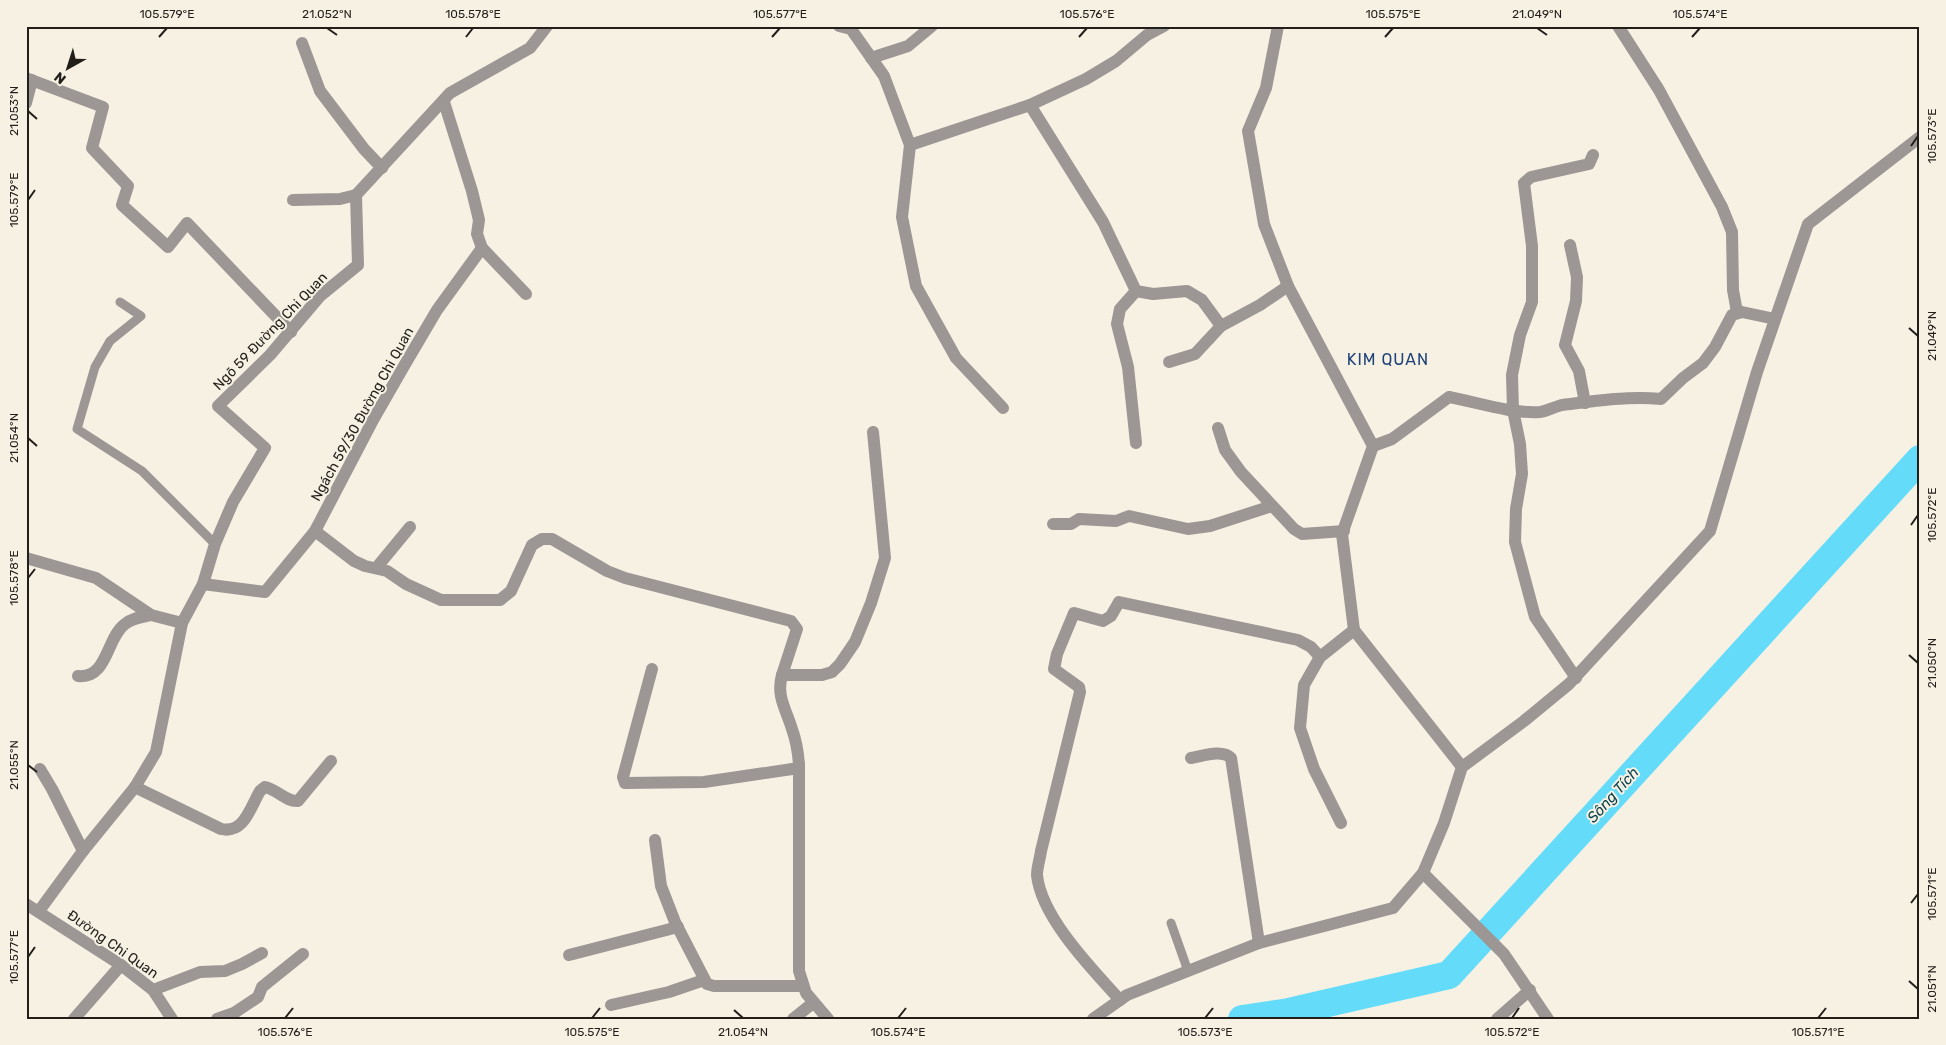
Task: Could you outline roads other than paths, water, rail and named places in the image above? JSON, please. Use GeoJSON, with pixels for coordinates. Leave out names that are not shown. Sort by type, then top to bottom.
{"type":"FeatureCollection","features":[{"type":"Feature","properties":{"kind":"street"},"geometry":{"type":"LineString","coordinates":[[293,200],[340,199],[356,195],[450,94],[466,83],[530,48],[547,26]]}},
{"type":"Feature","properties":{"kind":"street"},"geometry":{"type":"LineString","coordinates":[[871,58],[908,46],[932,26]]}},
{"type":"Feature","properties":{"kind":"street"},"geometry":{"type":"LineString","coordinates":[[910,145],[1030,105],[1086,79],[1116,61],[1147,35],[1164,26]]}},
{"type":"Feature","properties":{"kind":"street"},"geometry":{"type":"LineString","coordinates":[[1278,26],[1266,88],[1248,131],[1264,224],[1288,286],[1373,446],[1344,531],[1354,630],[1462,767]]}},
{"type":"Feature","properties":{"kind":"street"},"geometry":{"type":"LineString","coordinates":[[1618,26],[1659,90],[1722,207],[1732,232],[1733,290],[1737,312]]}},
{"type":"Feature","properties":{"kind":"street"},"geometry":{"type":"LineString","coordinates":[[847,27],[884,76],[910,145],[902,217],[916,286],[956,358],[1003,408]]}},
{"type":"Feature","properties":{"kind":"street"},"geometry":{"type":"LineString","coordinates":[[302,42],[320,91],[364,149],[382,168]]}},
{"type":"Feature","properties":{"kind":"street"},"geometry":{"type":"LineString","coordinates":[[26,104],[29,79],[103,107],[92,148],[128,186],[122,205],[168,247],[187,222],[291,332]]}},
{"type":"Feature","properties":{"kind":"street"},"geometry":{"type":"LineString","coordinates":[[444,102],[479,220],[476,234],[482,248],[526,294]]}},
{"type":"Feature","properties":{"kind":"street"},"geometry":{"type":"LineString","coordinates":[[1030,105],[1104,222],[1136,291]]}},
{"type":"Feature","properties":{"kind":"street"},"geometry":{"type":"LineString","coordinates":[[1093,1019],[1127,995],[1260,943],[1394,908],[1423,873],[1444,823],[1462,767],[1524,722],[1576,678],[1710,531],[1775,319],[1808,224],[1920,138]]}},
{"type":"Feature","properties":{"kind":"street"},"geometry":{"type":"LineString","coordinates":[[1576,678],[1535,617],[1515,542],[1516,509],[1522,474],[1520,444],[1512,410],[1512,375],[1520,335],[1532,302],[1532,246],[1524,183],[1531,177],[1589,164],[1593,154]]}},
{"type":"Feature","properties":{"kind":"street","name":"Ngõ 59 Đường Chi Quan"},"geometry":{"type":"LineString","coordinates":[[40,912],[83,851],[135,787],[156,752],[182,623],[204,584],[215,544],[233,502],[266,448],[218,406],[291,332],[320,296],[358,265],[356,195]]}},
{"type":"Feature","properties":{"kind":"street"},"geometry":{"type":"LineString","coordinates":[[1570,245],[1577,276],[1576,301],[1565,345],[1579,371],[1585,403]]}},
{"type":"Feature","properties":{"kind":"street","name":"Ngách 59/30 Đường Chi Quan"},"geometry":{"type":"LineString","coordinates":[[204,584],[265,592],[315,531],[373,420],[437,310],[482,248]]}},
{"type":"Feature","properties":{"kind":"street"},"geometry":{"type":"LineString","coordinates":[[1169,362],[1194,354],[1221,326],[1260,305],[1288,286]]}},
{"type":"Feature","properties":{"kind":"street"},"geometry":{"type":"LineString","coordinates":[[1136,291],[1152,294],[1187,291],[1202,300],[1221,326]]}},
{"type":"Feature","properties":{"kind":"street"},"geometry":{"type":"LineString","coordinates":[[1136,291],[1120,309],[1117,324],[1128,367],[1136,443]]}},
{"type":"Feature","properties":{"kind":"street"},"geometry":{"type":"LineString","coordinates":[[1373,446],[1392,439],[1449,397],[1512,410],[1540,412],[1559,406],[1585,403],[1648,398],[1661,399],[1683,378],[1703,364],[1715,347],[1729,318],[1737,312],[1775,319]]}},
{"type":"Feature","properties":{"kind":"street"},"geometry":{"type":"LineString","coordinates":[[1218,428],[1225,450],[1241,472],[1294,529],[1302,534],[1344,531]]}},
{"type":"Feature","properties":{"kind":"street"},"geometry":{"type":"LineString","coordinates":[[782,676],[822,675],[832,672],[846,657],[871,603],[885,558],[873,432]]}},
{"type":"Feature","properties":{"kind":"street"},"geometry":{"type":"LineString","coordinates":[[1053,524],[1071,524],[1079,519],[1116,521],[1129,516],[1188,529],[1210,526],[1272,506]]}},
{"type":"Feature","properties":{"kind":"street"},"geometry":{"type":"LineString","coordinates":[[377,567],[410,526]]}},
{"type":"Feature","properties":{"kind":"street"},"geometry":{"type":"LineString","coordinates":[[315,531],[354,561],[365,566],[387,570],[406,584],[441,600],[500,600],[510,591],[532,545],[542,539],[552,539],[607,571],[791,621],[797,629],[782,676],[780,697],[793,732],[799,768],[799,971],[802,986],[813,1004],[828,1019]]}},
{"type":"Feature","properties":{"kind":"street"},"geometry":{"type":"LineString","coordinates":[[26,558],[96,578],[151,615],[182,623]]}},
{"type":"Feature","properties":{"kind":"street"},"geometry":{"type":"LineString","coordinates":[[1120,1000],[1058,928],[1037,874],[1080,692],[1079,687],[1054,669],[1074,613],[1103,621],[1111,616],[1119,602],[1298,640],[1311,647],[1320,657]]}},
{"type":"Feature","properties":{"kind":"street"},"geometry":{"type":"LineString","coordinates":[[78,676],[87,677],[97,670],[124,625],[135,619],[151,615]]}},
{"type":"Feature","properties":{"kind":"street"},"geometry":{"type":"LineString","coordinates":[[1341,823],[1314,769],[1300,728],[1304,685],[1320,657],[1354,630]]}},
{"type":"Feature","properties":{"kind":"street"},"geometry":{"type":"LineString","coordinates":[[652,669],[623,777],[626,783],[704,782],[799,768]]}},
{"type":"Feature","properties":{"kind":"street"},"geometry":{"type":"LineString","coordinates":[[1191,758],[1225,754],[1231,758],[1260,943]]}},
{"type":"Feature","properties":{"kind":"street"},"geometry":{"type":"LineString","coordinates":[[135,787],[222,830],[232,832],[240,827],[260,791],[265,787],[272,789],[291,801],[298,801],[330,761]]}},
{"type":"Feature","properties":{"kind":"street"},"geometry":{"type":"LineString","coordinates":[[40,769],[83,851]]}},
{"type":"Feature","properties":{"kind":"street"},"geometry":{"type":"LineString","coordinates":[[655,840],[661,886],[678,927],[704,980],[714,986],[802,986]]}},
{"type":"Feature","properties":{"kind":"street"},"geometry":{"type":"LineString","coordinates":[[1423,873],[1504,954],[1548,1019]]}},
{"type":"Feature","properties":{"kind":"street","name":"Đường Chi Quan"},"geometry":{"type":"LineString","coordinates":[[26,904],[121,965],[153,990],[172,1019]]}},
{"type":"Feature","properties":{"kind":"street"},"geometry":{"type":"LineString","coordinates":[[569,955],[678,927]]}},
{"type":"Feature","properties":{"kind":"street"},"geometry":{"type":"LineString","coordinates":[[153,990],[200,972],[225,971],[262,953]]}},
{"type":"Feature","properties":{"kind":"street"},"geometry":{"type":"LineString","coordinates":[[217,1019],[234,1013],[258,997],[262,987],[303,954]]}},
{"type":"Feature","properties":{"kind":"street"},"geometry":{"type":"LineString","coordinates":[[74,1019],[121,965]]}},
{"type":"Feature","properties":{"kind":"street"},"geometry":{"type":"LineString","coordinates":[[611,1005],[669,992],[704,980]]}},
{"type":"Feature","properties":{"kind":"street"},"geometry":{"type":"LineString","coordinates":[[1497,1019],[1530,990]]}},
{"type":"Feature","properties":{"kind":"street"},"geometry":{"type":"LineString","coordinates":[[793,1019],[813,1004]]}},
{"type":"Feature","properties":{"kind":"lane"},"geometry":{"type":"LineString","coordinates":[[120,302],[141,316],[110,341],[95,367],[77,429],[142,471],[215,544]]}},
{"type":"Feature","properties":{"kind":"lane"},"geometry":{"type":"LineString","coordinates":[[1171,923],[1188,971]]}},
{"type":"Feature","properties":{"kind":"waterway","name":"Sông Tích"},"geometry":{"type":"LineString","coordinates":[[1242,1019],[1289,1012],[1449,975],[1920,459]]}},
{"type":"Feature","properties":{"kind":"district","name":"KIM QUAN"},"geometry":{"type":"Point","coordinates":[1388,359]}}]}
